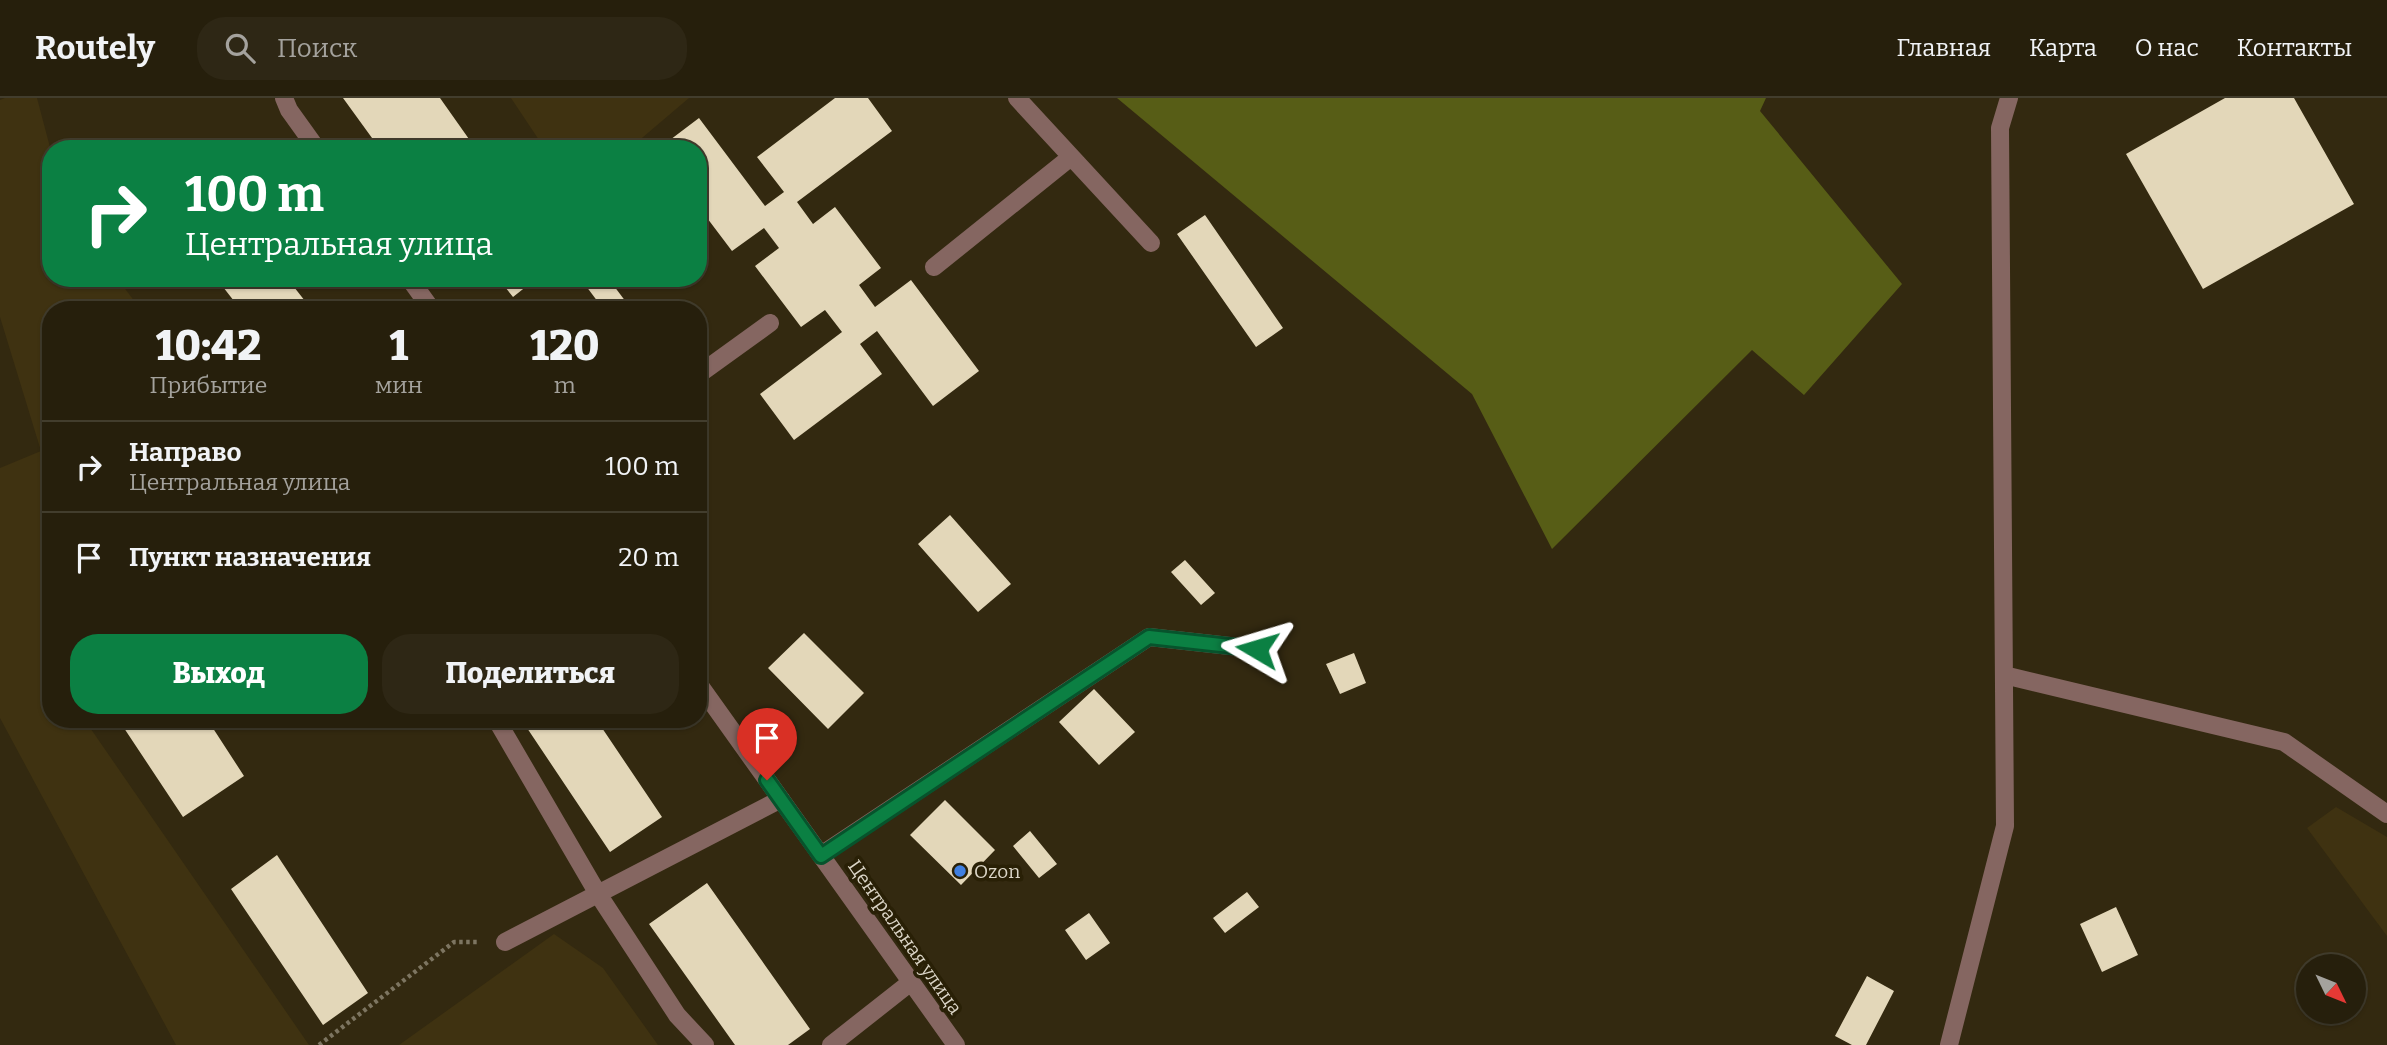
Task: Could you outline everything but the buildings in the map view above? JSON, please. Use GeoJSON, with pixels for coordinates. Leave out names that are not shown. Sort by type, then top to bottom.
{"type":"FeatureCollection","features":[{"type":"Feature","properties":{"kind":"street"},"geometry":{"type":"LineString","coordinates":[[284,98],[289,110],[311,140]]}},
{"type":"Feature","properties":{"kind":"street"},"geometry":{"type":"LineString","coordinates":[[1017,98],[1151,243]]}},
{"type":"Feature","properties":{"kind":"street"},"geometry":{"type":"LineString","coordinates":[[1949,1045],[2005,826],[2000,128],[2009,98]]}},
{"type":"Feature","properties":{"kind":"street"},"geometry":{"type":"LineString","coordinates":[[934,267],[1072,157]]}},
{"type":"Feature","properties":{"kind":"street"},"geometry":{"type":"LineString","coordinates":[[707,368],[770,323]]}},
{"type":"Feature","properties":{"kind":"street"},"geometry":{"type":"LineString","coordinates":[[821,856],[1149,637],[1257,649]]}},
{"type":"Feature","properties":{"kind":"street"},"geometry":{"type":"LineString","coordinates":[[2004,675],[2284,742],[2387,814]]}},
{"type":"Feature","properties":{"kind":"street","name":"Центральная улица"},"geometry":{"type":"LineString","coordinates":[[707,696],[956,1045]]}},
{"type":"Feature","properties":{"kind":"street"},"geometry":{"type":"LineString","coordinates":[[501,728],[598,894],[677,1015],[705,1045]]}},
{"type":"Feature","properties":{"kind":"street"},"geometry":{"type":"LineString","coordinates":[[505,942],[781,799]]}},
{"type":"Feature","properties":{"kind":"street"},"geometry":{"type":"LineString","coordinates":[[831,1045],[911,982]]}},
{"type":"Feature","properties":{"kind":"path"},"geometry":{"type":"LineString","coordinates":[[319,1045],[454,942],[505,942]]}},
{"type":"Feature","properties":{"kind":"shaded area"},"geometry":{"type":"Polygon","coordinates":[[[37,98],[48,140],[42,140],[42,287],[124,287],[134,301],[42,301],[42,728],[90,728],[309,1045],[176,1045],[0,718],[0,468],[41,451],[0,317],[0,100],[37,98]]]}},
{"type":"Feature","properties":{"kind":"shaded area"},"geometry":{"type":"Polygon","coordinates":[[[511,98],[689,98],[640,140],[539,140],[511,98]]]}},
{"type":"Feature","properties":{"kind":"shaded area"},"geometry":{"type":"Polygon","coordinates":[[[2336,807],[2387,837],[2387,936],[2307,828],[2336,807]]]}},
{"type":"Feature","properties":{"kind":"shaded area"},"geometry":{"type":"Polygon","coordinates":[[[554,934],[603,968],[658,1045],[399,1045],[554,934]]]}},
{"type":"Feature","properties":{"kind":"green space"},"geometry":{"type":"Polygon","coordinates":[[[1117,98],[1766,98],[1760,111],[1902,284],[1804,395],[1752,350],[1552,549],[1472,394],[1117,98]]]}},
{"type":"Feature","properties":{"kind":"place","name":"Ozon"},"geometry":{"type":"Point","coordinates":[960,871]}},
{"type":"Feature","properties":{"kind":"route"},"geometry":{"type":"LineString","coordinates":[[767,780],[821,856],[1149,637],[1257,649]]}}]}
